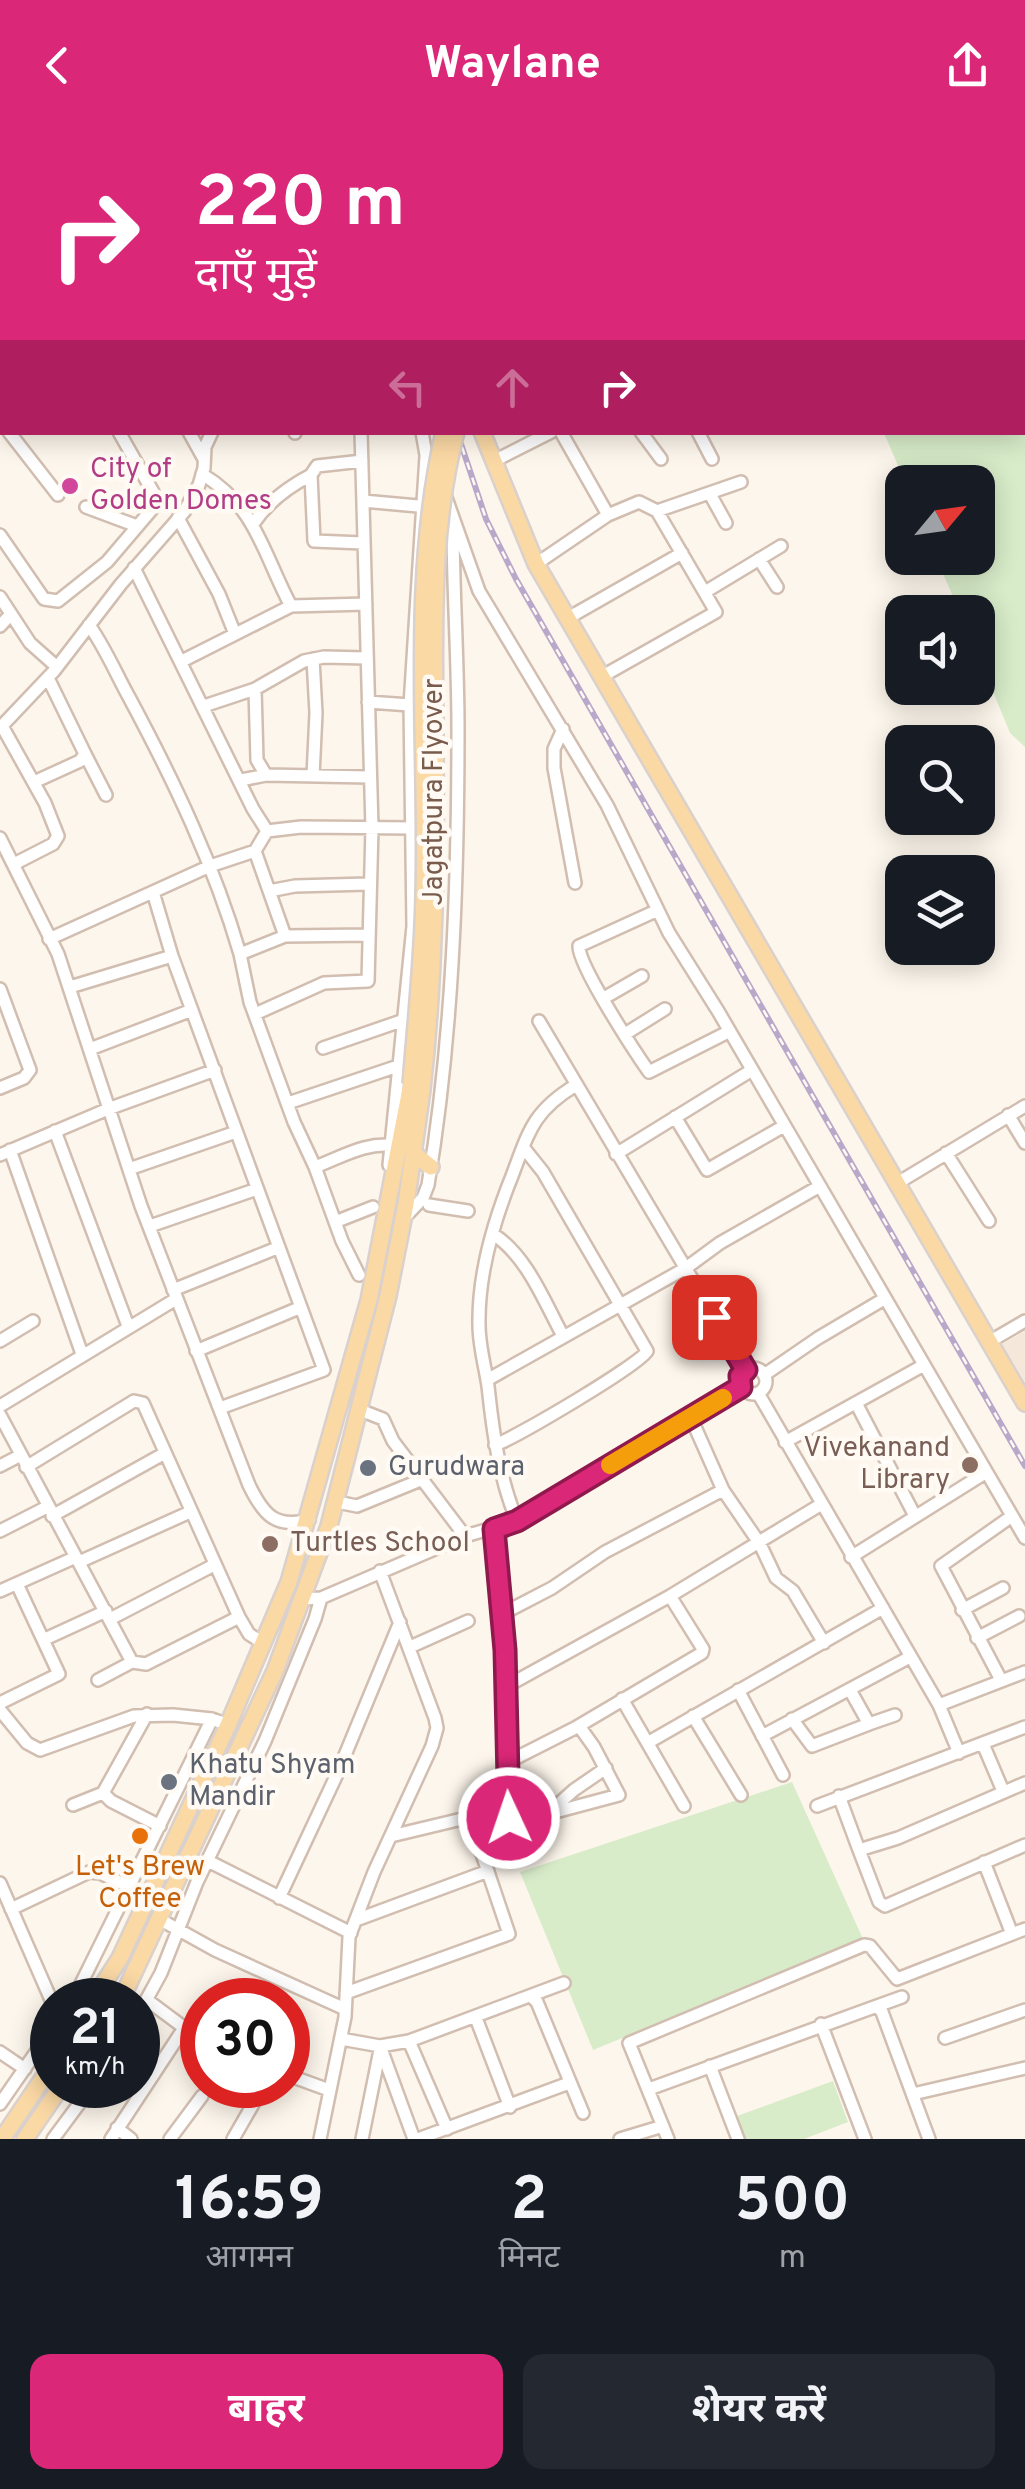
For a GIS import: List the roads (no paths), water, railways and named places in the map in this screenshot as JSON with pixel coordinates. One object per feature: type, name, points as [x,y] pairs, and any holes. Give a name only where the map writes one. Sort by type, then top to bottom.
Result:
[{"type":"main road","name":"Jagatpura Flyover","points":[[416,1087],[424,894],[422,704],[426,535],[443,435]]},
{"type":"main road","name":"Jagatpura Flyover","points":[[401,1148],[416,1087],[435,943],[434,610],[446,468],[455,435]]},
{"type":"main road","points":[[483,435],[536,564],[1025,1403]]},
{"type":"main road","points":[[401,1148],[431,1167]]},
{"type":"main road","points":[[107,1978],[120,1958],[220,1722],[263,1643],[290,1582],[369,1300],[401,1148]]},
{"type":"main road","points":[[132,1978],[274,1671],[337,1502],[403,1219],[401,1148]]},
{"type":"main road","points":[[2,2139],[30,2098]]},
{"type":"main road","points":[[25,2139],[46,2108]]},
{"type":"street","points":[[0,535],[40,594],[51,602],[58,601],[98,570],[153,508],[152,492],[121,435]]},
{"type":"street","points":[[190,435],[204,468],[233,496],[253,524],[291,606]]},
{"type":"street","points":[[14,864],[58,841],[57,830],[1,727],[53,672],[176,520],[204,468],[205,447],[211,435]]},
{"type":"street","points":[[255,1014],[324,983],[368,981],[372,828],[361,435]]},
{"type":"street","points":[[314,1167],[357,1148],[401,1148],[401,1066],[413,926],[410,704],[426,455],[423,435]]},
{"type":"street","points":[[494,461],[545,435]]},
{"type":"street","points":[[563,435],[608,516]]},
{"type":"street","points":[[700,435],[712,459]]},
{"type":"street","points":[[9,436],[58,495]]},
{"type":"street","points":[[644,437],[661,459]]},
{"type":"street","points":[[426,455],[453,513],[479,591],[607,805],[658,910],[728,1032],[1025,1538]]},
{"type":"street","points":[[253,524],[260,512],[311,475],[317,466],[362,461]]},
{"type":"street","points":[[311,475],[314,541],[363,543]]},
{"type":"street","points":[[658,510],[742,482]]},
{"type":"street","points":[[710,494],[726,523]]},
{"type":"street","points":[[362,501],[423,505],[453,513]]},
{"type":"street","points":[[536,564],[608,516],[639,502],[658,510],[716,612],[601,676]]},
{"type":"street","points":[[86,507],[137,526]]},
{"type":"street","points":[[153,508],[176,520],[219,594],[235,634]]},
{"type":"street","points":[[403,1219],[423,1198],[431,1167],[451,960],[458,724],[453,513]]},
{"type":"street","points":[[705,592],[782,546]]},
{"type":"street","points":[[568,618],[682,552]]},
{"type":"street","points":[[759,559],[777,588]]},
{"type":"street","points":[[134,568],[253,809],[268,831]]},
{"type":"street","points":[[0,597],[53,672],[85,754],[106,795]]},
{"type":"street","points":[[182,661],[291,606],[366,604]]},
{"type":"street","points":[[0,626],[10,614]]},
{"type":"street","points":[[89,625],[107,650],[210,866],[240,954],[255,1014],[335,1222],[360,1275]]},
{"type":"street","points":[[204,706],[256,689],[282,672],[312,660],[366,658]]},
{"type":"street","points":[[312,660],[316,713],[312,776]]},
{"type":"street","points":[[256,689],[257,760],[266,776]]},
{"type":"street","points":[[368,702],[410,704]]},
{"type":"street","points":[[563,730],[554,749],[554,768],[574,883]]},
{"type":"street","points":[[34,782],[80,761],[85,754]]},
{"type":"street","points":[[241,780],[266,776],[370,777]]},
{"type":"street","points":[[49,939],[210,866],[255,851],[268,831],[300,827],[413,828]]},
{"type":"street","points":[[0,838],[70,987],[129,1170],[248,1485],[261,1509],[274,1519],[292,1525],[309,1520]]},
{"type":"street","points":[[255,851],[285,936]]},
{"type":"street","points":[[269,891],[295,886],[368,884]]},
{"type":"street","points":[[153,892],[172,956],[299,1308],[324,1370],[344,1393]]},
{"type":"street","points":[[658,910],[579,946],[578,953],[652,1072],[728,1032]]},
{"type":"street","points":[[240,954],[285,936],[369,935]]},
{"type":"street","points":[[70,987],[172,956]]},
{"type":"street","points":[[604,998],[642,976]]},
{"type":"street","points":[[0,988],[6,1023],[30,1070],[24,1078],[0,1088]]},
{"type":"street","points":[[625,1034],[665,1009]]},
{"type":"street","points":[[90,1049],[192,1010]]},
{"type":"street","points":[[323,1048],[404,1020]]},
{"type":"street","points":[[539,1021],[746,1370]]},
{"type":"street","points":[[288,1103],[401,1066]]},
{"type":"street","points":[[82,1354],[5,1152],[215,1070]]},
{"type":"street","points":[[616,1154],[752,1070]]},
{"type":"street","points":[[517,1521],[505,1491],[495,1445],[479,1329],[480,1289],[492,1234],[534,1120],[551,1100],[576,1085]]},
{"type":"street","points":[[896,1184],[1025,1106]]},
{"type":"street","points":[[1008,1115],[1025,1144]]},
{"type":"street","points":[[675,1117],[707,1170],[784,1126]]},
{"type":"street","points":[[54,1131],[128,1326]]},
{"type":"street","points":[[129,1170],[236,1132]]},
{"type":"street","points":[[495,1445],[644,1358],[647,1351],[544,1172],[523,1147]]},
{"type":"street","points":[[946,1153],[989,1221]]},
{"type":"street","points":[[487,1380],[686,1268],[720,1243],[820,1186]]},
{"type":"street","points":[[150,1226],[257,1189]]},
{"type":"street","points":[[429,1206],[468,1211]]},
{"type":"street","points":[[335,1222],[373,1207]]},
{"type":"street","points":[[492,1234],[504,1241],[526,1267],[563,1336]]},
{"type":"street","points":[[0,1406],[174,1294],[277,1248]]},
{"type":"street","points":[[764,1375],[884,1299]]},
{"type":"street","points":[[196,1351],[299,1308]]},
{"type":"street","points":[[0,1341],[32,1321]]},
{"type":"street","points":[[989,1342],[1025,1321]]},
{"type":"street","points":[[785,1442],[924,1365]]},
{"type":"street","points":[[754,1368],[764,1375],[766,1384],[758,1393],[749,1394],[741,1387],[740,1376],[746,1370],[754,1368]]},
{"type":"street","points":[[220,1408],[324,1370]]},
{"type":"street","points":[[302,1600],[321,1598],[465,1536],[517,1521],[741,1387]]},
{"type":"street","points":[[758,1393],[820,1506],[939,1705],[958,1753]]},
{"type":"street","points":[[0,1466],[24,1461],[139,1400],[239,1617],[249,1634],[263,1643]]},
{"type":"street","points":[[856,1403],[914,1514]]},
{"type":"street","points":[[360,1410],[383,1419],[394,1441],[465,1536]]},
{"type":"street","points":[[0,1415],[132,1662]]},
{"type":"street","points":[[691,1418],[723,1490],[760,1544],[776,1578],[794,1591],[824,1643]]},
{"type":"street","points":[[0,1531],[50,1511],[165,1454]]},
{"type":"street","points":[[852,1557],[914,1514],[985,1473]]},
{"type":"street","points":[[337,1502],[357,1506],[423,1479]]},
{"type":"street","points":[[502,1614],[552,1588],[605,1552],[723,1490]]},
{"type":"street","points":[[506,1686],[670,1596],[820,1506]]},
{"type":"street","points":[[0,1591],[190,1512]]},
{"type":"street","points":[[1001,1680],[941,1566],[1012,1516]]},
{"type":"street","points":[[494,1529],[506,1686],[509,1818],[517,1824],[619,1795],[579,1726]]},
{"type":"street","points":[[45,1639],[108,1615],[214,1565]]},
{"type":"street","points":[[320,2139],[341,2039],[351,1934],[437,1728],[380,1571]]},
{"type":"street","points":[[17,1584],[59,1670],[57,1676],[0,1706],[27,1742],[40,1750],[147,1714],[220,1722],[160,1826],[84,1978]]},
{"type":"street","points":[[962,1610],[1004,1588]]},
{"type":"street","points":[[506,1763],[579,1726],[702,1654],[670,1596]]},
{"type":"street","points":[[157,1978],[265,1742],[321,1598]]},
{"type":"street","points":[[649,1742],[883,1608]]},
{"type":"street","points":[[978,1638],[1019,1616]]},
{"type":"street","points":[[98,1680],[132,1662],[146,1664],[239,1617]]},
{"type":"street","points":[[278,1898],[400,1622]]},
{"type":"street","points":[[410,1647],[468,1622]]},
{"type":"street","points":[[762,1736],[910,1657]]},
{"type":"street","points":[[939,1705],[1025,1672]]},
{"type":"street","points":[[738,1690],[783,1775]]},
{"type":"street","points":[[850,1690],[869,1724]]},
{"type":"street","points":[[622,1699],[684,1806]]},
{"type":"street","points":[[72,1805],[103,1793],[147,1714]]},
{"type":"street","points":[[792,1719],[812,1746],[894,1715]]},
{"type":"street","points":[[693,1716],[740,1795]]},
{"type":"street","points":[[817,1806],[1025,1726]]},
{"type":"street","points":[[983,1744],[1003,1791]]},
{"type":"street","points":[[545,1816],[606,1768]]},
{"type":"street","points":[[859,1850],[898,1838],[1025,1783]]},
{"type":"street","points":[[103,1793],[160,1826]]},
{"type":"street","points":[[839,1796],[879,1902],[885,1906],[1025,1845]]},
{"type":"street","points":[[346,1993],[509,1934],[466,1818],[391,1836]]},
{"type":"street","points":[[208,1861],[351,1934]]},
{"type":"street","points":[[620,2139],[666,2133],[630,2043],[864,1945],[870,1946],[897,1979],[1019,1931],[984,1862]]},
{"type":"street","points":[[356,1920],[488,1871]]},
{"type":"street","points":[[6,1903],[89,1872],[100,1872],[130,1887]]},
{"type":"street","points":[[0,1883],[41,1978]]},
{"type":"street","points":[[161,1920],[345,2009]]},
{"type":"street","points":[[341,2039],[380,2046],[408,2042],[564,1983]]},
{"type":"street","points":[[648,2089],[902,1996]]},
{"type":"street","points":[[532,1997],[538,2002],[583,2113]]},
{"type":"street","points":[[877,2006],[929,2139]]},
{"type":"street","points":[[945,2038],[1025,2010]]},
{"type":"street","points":[[476,2018],[510,2107]]},
{"type":"street","points":[[822,2024],[865,2139]]},
{"type":"street","points":[[131,2139],[114,2134],[180,2034]]},
{"type":"street","points":[[408,2042],[447,2130]]},
{"type":"street","points":[[380,2046],[416,2139],[570,2083]]},
{"type":"street","points":[[362,2139],[380,2046]]},
{"type":"street","points":[[0,2052],[24,2069]]},
{"type":"street","points":[[0,2104],[30,2060]]},
{"type":"street","points":[[710,2066],[738,2139]]},
{"type":"street","points":[[913,2094],[1025,2068]]},
{"type":"street","points":[[310,2083],[329,2090]]},
{"type":"street","points":[[53,2139],[76,2108]]},
{"type":"street","points":[[170,2139],[193,2108]]},
{"type":"street","points":[[233,2139],[251,2108]]},
{"type":"railway","points":[[458,435],[486,519],[516,579],[1025,1466]]},
{"type":"place","name":"City of Golden Domes","points":[[70,486]]},
{"type":"place","name":"Vivekanand Library","points":[[970,1465]]},
{"type":"place","name":"Gurudwara","points":[[368,1468]]},
{"type":"place","name":"Turtles School","points":[[270,1544]]},
{"type":"place","name":"Khatu Shyam Mandir","points":[[169,1782]]},
{"type":"place","name":"Let's Brew Coffee","points":[[140,1836]]}]
